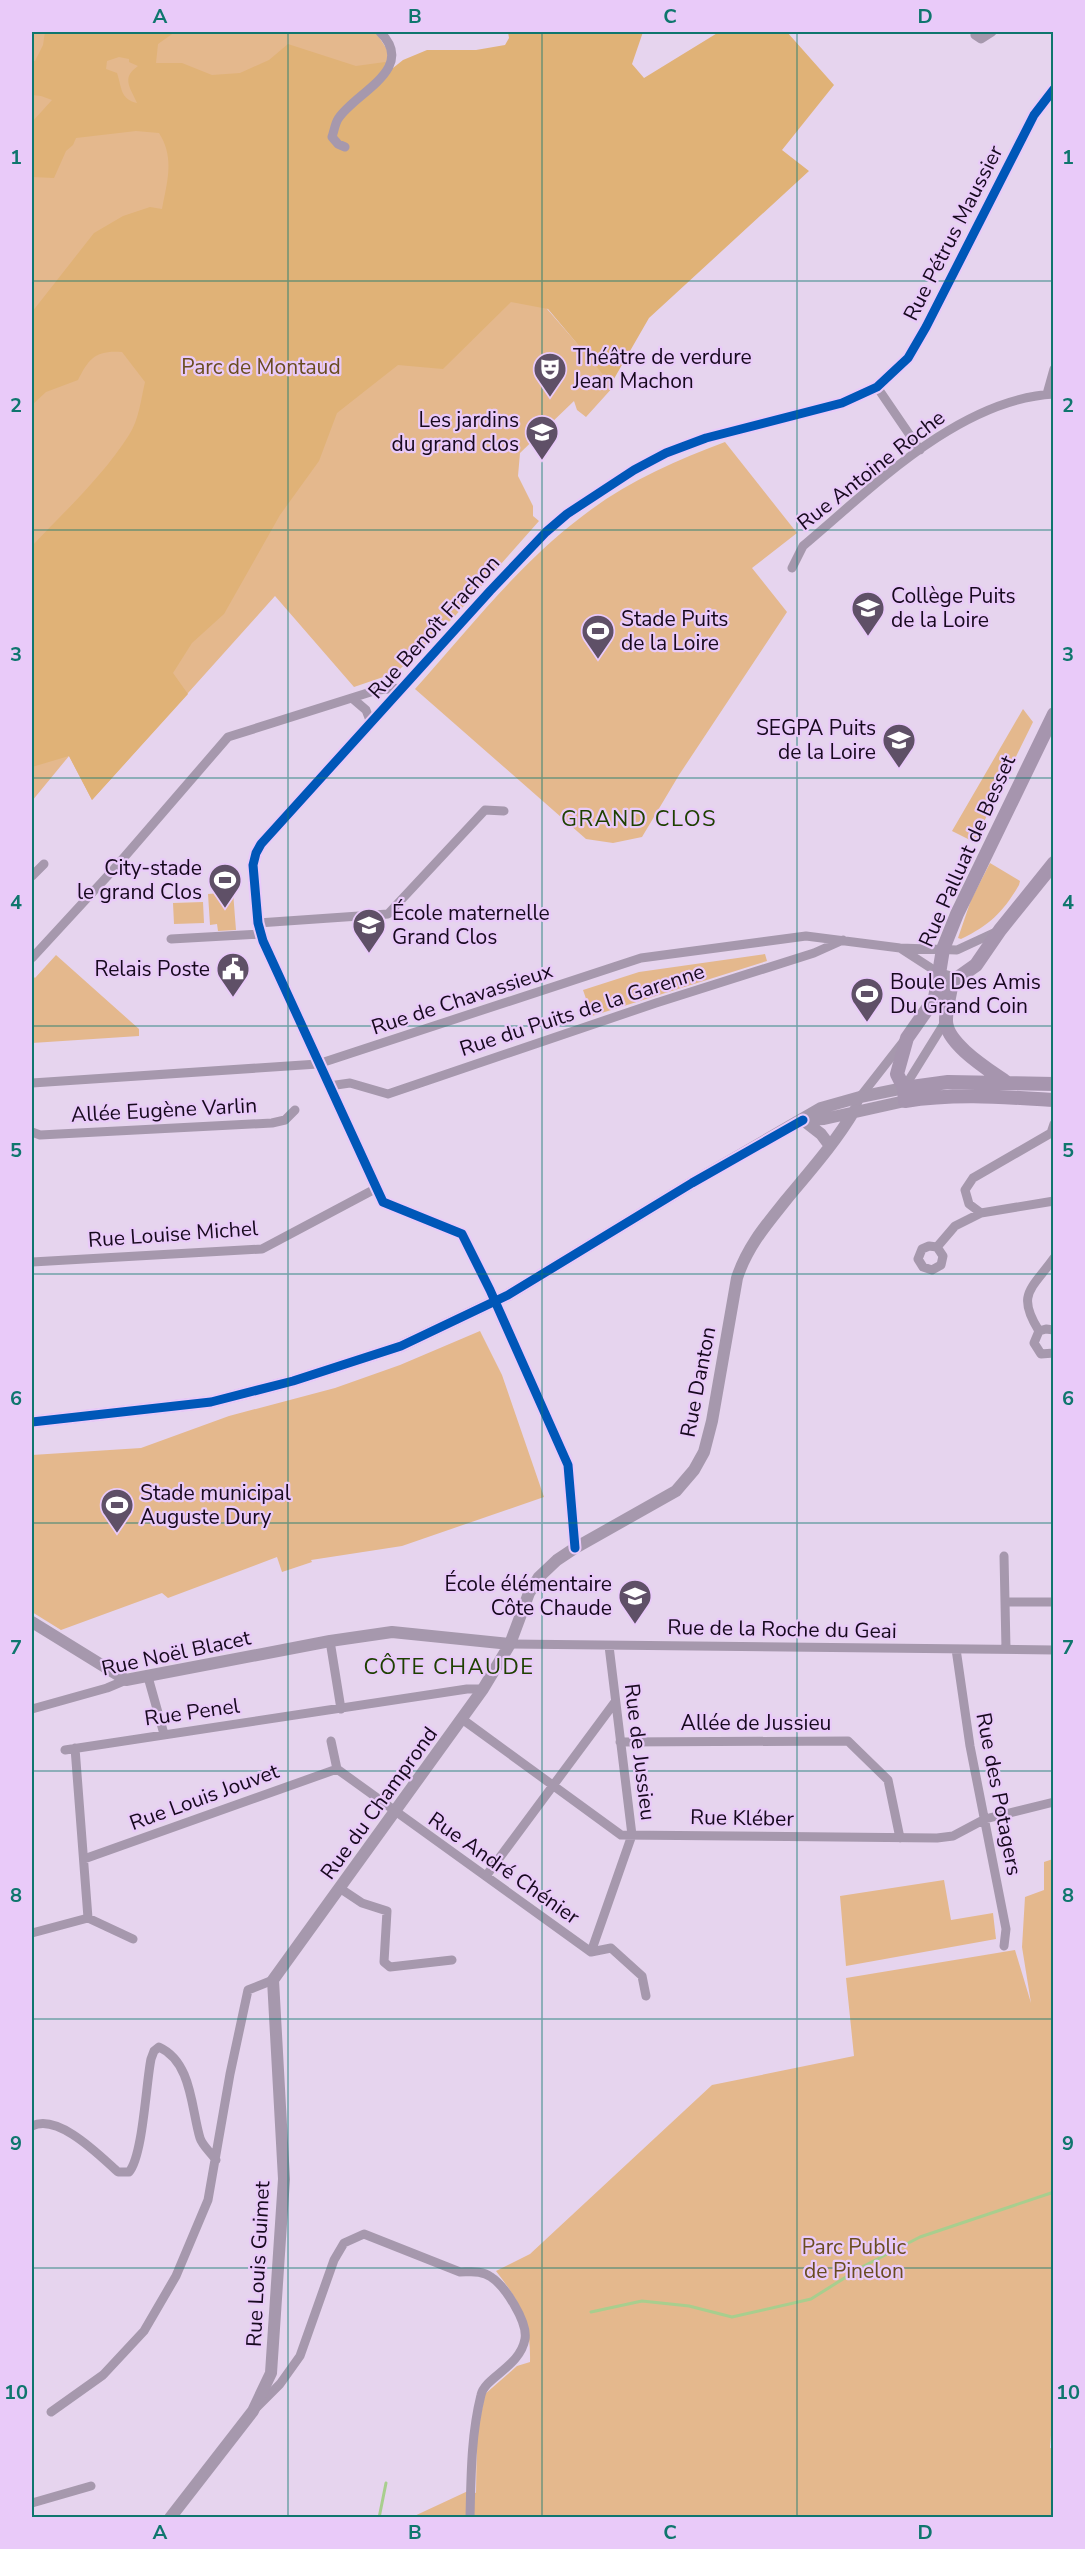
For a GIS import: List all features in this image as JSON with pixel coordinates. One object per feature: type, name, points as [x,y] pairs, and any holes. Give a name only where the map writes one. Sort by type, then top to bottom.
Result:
[{"type":"main road","name":"Rue Palluat de Besset","points":[[907,1038],[932,1006],[943,949],[980,864],[1053,714]]},
{"type":"main road","points":[[1006,1082],[972,1058],[957,1042],[945,1022],[952,982],[976,965],[1000,930],[1053,863]]},
{"type":"main road","points":[[905,1095],[897,1074],[907,1038]]},
{"type":"main road","points":[[905,1095],[948,1082],[1053,1084]]},
{"type":"main road","points":[[905,1095],[1053,1100]]},
{"type":"street","points":[[345,147],[338,144],[332,136],[339,118],[373,86],[388,69],[392,59],[391,47],[380,32]]},
{"type":"street","points":[[976,32],[975,35],[981,39],[992,32]]},
{"type":"street","name":"Rue Pétrus Maussier","points":[[877,387],[908,358],[1034,115],[1053,89]]},
{"type":"street","points":[[1050,394],[1053,369]]},
{"type":"street","points":[[877,387],[920,450]]},
{"type":"street","name":"Rue Benoît Frachon","points":[[375,1189],[261,934],[254,865],[256,853],[261,844],[546,532],[567,514],[620,479],[666,453],[706,438],[842,403],[877,387]]},
{"type":"street","name":"Rue Antoine Roche","points":[[792,568],[802,546],[920,450],[952,427],[990,408],[1050,394]]},
{"type":"street","points":[[32,958],[114,869],[228,737],[377,690],[402,688]]},
{"type":"street","points":[[352,698],[366,710],[371,723]]},
{"type":"street","points":[[258,922],[388,914],[485,810],[504,812]]},
{"type":"street","points":[[32,876],[44,864]]},
{"type":"street","name":"Rue de Chavassieux","points":[[32,1083],[318,1064],[641,958],[806,936],[845,939],[900,948],[957,950],[1000,930]]},
{"type":"street","points":[[171,939],[261,934]]},
{"type":"street","name":"Rue du Puits de la Garenne","points":[[329,1086],[350,1083],[388,1094],[656,1003],[814,953],[845,939]]},
{"type":"street","name":"Rue de Chavassieux","points":[[900,948],[938,972],[958,978]]},
{"type":"street","points":[[803,1120],[825,1119],[905,1095],[945,1022]]},
{"type":"street","points":[[854,1111],[860,1096],[907,1038]]},
{"type":"street","points":[[32,1422],[211,1402],[293,1382],[401,1346],[495,1302],[821,1108],[860,1096],[905,1095]]},
{"type":"street","name":"Allée Eugène Varlin","points":[[32,1132],[40,1135],[272,1123],[285,1120],[295,1110]]},
{"type":"street","name":"Rue Danton","points":[[510,1644],[529,1593],[539,1576],[575,1548],[676,1491],[694,1470],[708,1439],[737,1278],[743,1260],[753,1242],[830,1146],[854,1111]]},
{"type":"street","points":[[803,1120],[821,1134],[830,1146]]},
{"type":"street","points":[[981,1213],[972,1208],[966,1200],[965,1190],[969,1181],[1051,1132],[1053,1124]]},
{"type":"street","points":[[375,1189],[383,1202],[462,1234],[568,1465],[575,1548]]},
{"type":"street","name":"Rue Louise Michel","points":[[32,1262],[262,1249],[375,1189]]},
{"type":"street","points":[[937,1247],[955,1226],[981,1213],[1053,1201]]},
{"type":"street","points":[[1039,1331],[1027,1312],[1026,1301],[1029,1291],[1053,1258]]},
{"type":"street","points":[[1053,1330],[1039,1331],[1034,1340],[1036,1349],[1044,1355],[1053,1353]]},
{"type":"street","points":[[1004,1556],[1006,1649]]},
{"type":"street","points":[[1005,1602],[1053,1602]]},
{"type":"street","points":[[32,1622],[126,1680]]},
{"type":"street","name":"Rue Noël Blacet","points":[[32,1709],[107,1688],[126,1680],[330,1641],[392,1632],[510,1644]]},
{"type":"street","points":[[330,1641],[341,1709]]},
{"type":"street","name":"Rue de la Roche du Geai","points":[[510,1644],[1053,1650]]},
{"type":"street","name":"Rue du Champrond","points":[[273,1980],[462,1719],[510,1644]]},
{"type":"street","name":"Rue de Jussieu","points":[[591,1952],[632,1835],[609,1646]]},
{"type":"street","name":"Rue des Potagers","points":[[956,1649],[970,1746],[1006,1929],[1004,1946]]},
{"type":"street","points":[[148,1677],[164,1734]]},
{"type":"street","name":"Rue Penel","points":[[64,1750],[466,1689],[483,1689]]},
{"type":"street","points":[[486,1876],[615,1702]]},
{"type":"street","name":"Rue Kléber","points":[[462,1719],[621,1835],[900,1838],[953,1836],[985,1819],[1053,1802]]},
{"type":"street","points":[[332,1741],[337,1769]]},
{"type":"street","name":"Allée de Jussieu","points":[[620,1742],[848,1741],[888,1780],[900,1838]]},
{"type":"street","points":[[75,1748],[88,1918]]},
{"type":"street","name":"Rue André Chénier","points":[[337,1769],[591,1952]]},
{"type":"street","name":"Rue Louis Jouvet","points":[[84,1859],[337,1769]]},
{"type":"street","points":[[341,1889],[362,1903],[387,1911],[384,1962],[390,1967],[452,1960]]},
{"type":"street","points":[[32,1933],[88,1918],[133,1939]]},
{"type":"street","points":[[591,1952],[610,1947],[642,1976],[646,1996]]},
{"type":"street","points":[[51,2412],[104,2374],[144,2331],[176,2276],[203,2211],[216,2160],[230,2074],[248,1990],[273,1980]]},
{"type":"street","name":"Rue Louis Guimet","points":[[170,2517],[253,2411],[271,2373],[284,2180],[273,1980]]},
{"type":"street","points":[[32,2126],[38,2123],[53,2124],[89,2146],[118,2172],[129,2172],[133,2168],[151,2059],[154,2051],[159,2047],[172,2054],[179,2066],[191,2097],[200,2140],[216,2160]]},
{"type":"street","points":[[253,2411],[280,2385],[300,2356],[334,2260],[344,2243],[364,2234],[460,2272],[477,2271],[490,2276],[509,2298],[518,2313],[526,2337],[519,2356],[481,2391],[473,2434],[470,2517]]},
{"type":"street","points":[[32,2503],[91,2486]]},
{"type":"green space","name":"Parc de Montaud","points":[[32,32],[372,32],[377,34],[388,51],[396,135],[614,386],[586,417],[577,410],[574,401],[520,453],[518,476],[533,506],[533,516],[539,521],[455,616],[400,669],[354,687],[275,596],[92,800],[69,756],[32,801]]},
{"type":"green space","name":"Parc de Montaud","points":[[45,32],[175,32],[158,44],[156,63],[182,63],[212,75],[240,73],[269,60],[288,44],[356,66],[385,62],[393,68],[403,60],[427,50],[476,50],[505,45],[509,38],[508,32],[643,32],[632,64],[644,78],[719,32],[787,32],[834,85],[782,150],[809,171],[649,318],[611,384],[548,309],[511,302],[443,369],[398,365],[337,413],[319,461],[280,515],[224,614],[192,643],[173,673],[188,694],[92,800],[69,756],[32,767],[32,546],[83,493],[119,450],[135,423],[145,382],[122,352],[106,352],[90,361],[78,380],[46,392],[32,405],[32,312],[94,233],[123,216],[150,207],[162,209],[168,161],[164,142],[159,133],[136,131],[76,138],[73,145],[66,151],[54,178],[32,177],[32,122],[52,100],[32,95],[32,61],[35,61],[43,45]],"holes":[[[119,57],[129,59],[129,62],[138,66],[128,79],[137,103],[127,99],[117,73],[106,69],[107,61]]]},
{"type":"green space","name":"Stade Puits de la Loire","points":[[725,442],[797,533],[752,568],[787,612],[679,775],[642,837],[613,843],[586,839],[415,689],[514,578],[580,518],[614,494],[650,474]]},
{"type":"green space","points":[[1023,709],[1033,722],[974,842],[952,831]]},
{"type":"green space","points":[[990,863],[1020,881],[1019,885],[995,917],[971,934],[961,939],[958,938],[971,900]]},
{"type":"green space","name":"City-stade le grand Clos","points":[[233,892],[236,930],[218,931],[217,924],[210,925],[208,894]]},
{"type":"green space","points":[[203,902],[204,923],[174,924],[173,903]]},
{"type":"green space","points":[[765,954],[767,961],[592,1016],[583,990],[639,972]]},
{"type":"green space","points":[[56,955],[139,1029],[139,1036],[32,1043],[32,975],[35,978]]},
{"type":"green space","points":[[480,1331],[502,1375],[544,1497],[402,1546],[311,1560],[312,1562],[282,1572],[277,1557],[168,1598],[162,1593],[61,1630],[32,1612],[32,1455],[141,1448],[229,1416],[335,1388],[400,1365]]},
{"type":"green space","name":"Parc Public de Pinelon","points":[[1053,1859],[1054,2397],[1050,2448],[1053,2448],[1053,2517],[410,2518],[468,2491],[476,2493],[477,2434],[485,2394],[517,2366],[530,2362],[526,2323],[518,2303],[496,2271],[530,2254],[712,2085],[854,2056],[846,1978],[1015,1950],[1031,2003],[1022,1947],[1025,1897],[1044,1890],[1044,1862]]},
{"type":"green space","points":[[944,1880],[951,1920],[993,1913],[996,1939],[846,1966],[840,1896]]},
{"type":"waterway","points":[[591,2312],[642,2301],[689,2306],[732,2317],[811,2299],[862,2267],[920,2237],[1054,2192]]},
{"type":"waterway","points":[[379,2518],[386,2483]]},
{"type":"cycle path","points":[[575,1548],[568,1465],[490,1290],[462,1234],[383,1202],[263,941],[258,923],[253,865],[256,853],[261,844],[490,591],[546,532],[567,514],[634,470],[666,453],[706,438],[842,403],[877,387],[908,358],[1034,115],[1054,89]]},
{"type":"cycle path","points":[[32,1422],[211,1402],[293,1381],[401,1346],[508,1295],[692,1183],[803,1120]]},
{"type":"place","name":"Théâtre de verdure Jean Machon","points":[[550,398]]},
{"type":"place","name":"Les jardins du grand clos","points":[[542,461]]},
{"type":"place","name":"Collège Puits de la Loire","points":[[868,637]]},
{"type":"place","name":"Stade Puits de la Loire","points":[[598,660]]},
{"type":"place","name":"SEGPA Puits de la Loire","points":[[899,769]]},
{"type":"place","name":"City-stade le grand Clos","points":[[225,909]]},
{"type":"place","name":"École maternelle Grand Clos","points":[[369,954]]},
{"type":"place","name":"Relais Poste","points":[[233,998]]},
{"type":"place","name":"Boule Des Amis Du Grand Coin","points":[[867,1023]]},
{"type":"place","name":"Stade municipal Auguste Dury","points":[[117,1534]]},
{"type":"place","name":"École élémentaire Côte Chaude","points":[[635,1625]]},
{"type":"district","name":"GRAND CLOS","points":[[639,819]]},
{"type":"district","name":"CÔTE CHAUDE","points":[[449,1667]]}]
